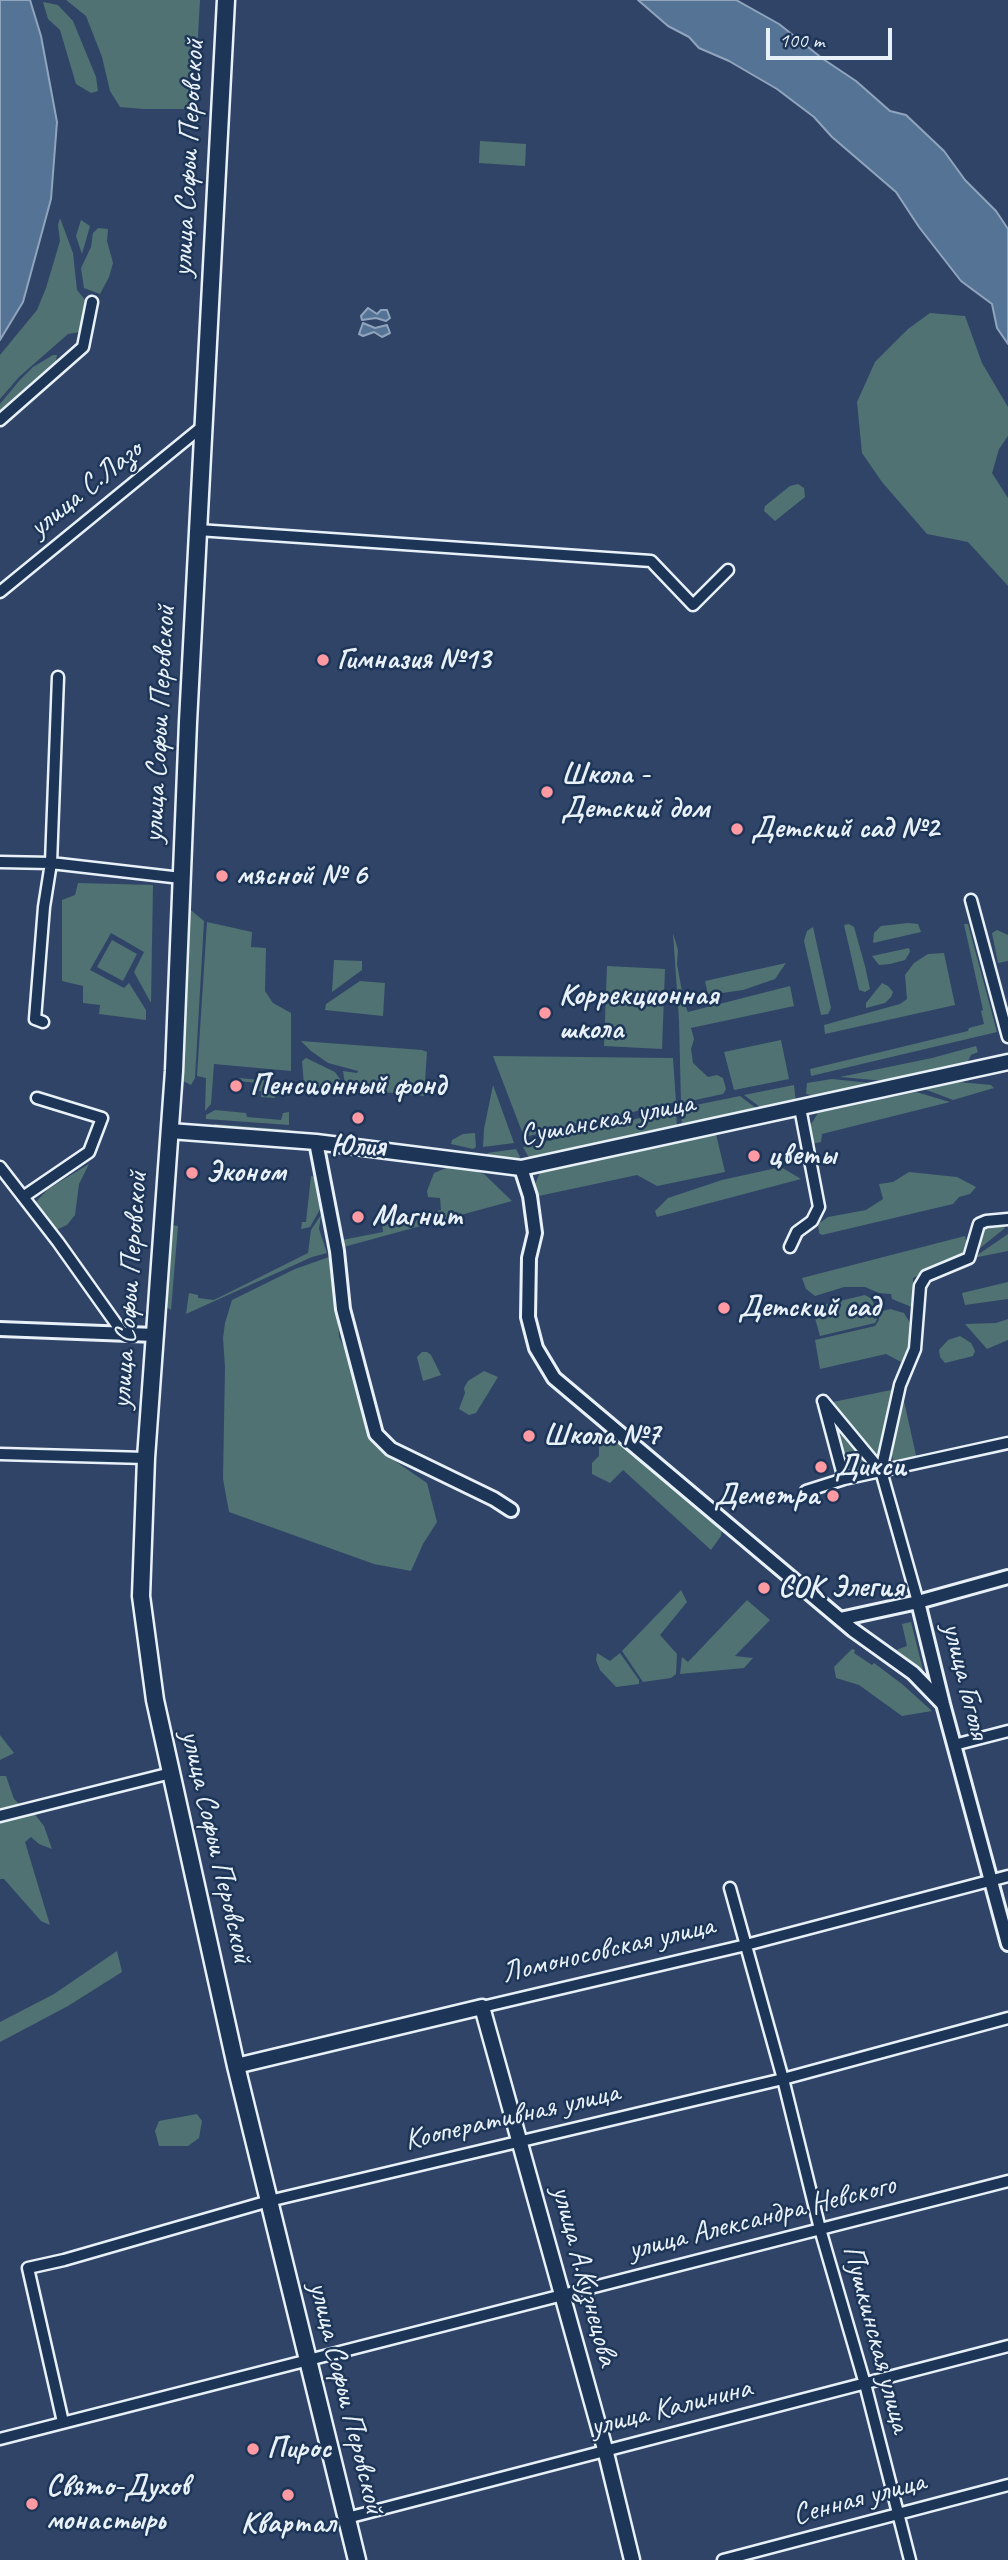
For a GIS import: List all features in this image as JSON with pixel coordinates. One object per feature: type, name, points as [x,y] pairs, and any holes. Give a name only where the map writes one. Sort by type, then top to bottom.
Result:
[{"type":"main road","name":"улица Софьи Перовской","points":[[226,0],[181,878],[174,1071],[146,1458],[141,1596],[153,1691],[236,2066],[357,2560]]},
{"type":"main road","name":"Сушанская улица","points":[[170,1131],[316,1142],[521,1168],[1007,1060]]},
{"type":"main road","name":"Ломоносовская улица","points":[[236,2066],[482,2007]]},
{"type":"main road","name":"улица А.Кузнецова","points":[[482,2007],[605,2449],[632,2560]]},
{"type":"street","points":[[0,420],[83,347],[92,302]]},
{"type":"street","name":"улица С.Лазо","points":[[0,592],[203,426]]},
{"type":"street","points":[[198,530],[651,561],[693,605],[728,570]]},
{"type":"street","points":[[43,1022],[35,1019],[44,907],[51,863],[58,677]]},
{"type":"street","points":[[0,862],[51,863],[181,878]]},
{"type":"street","points":[[971,900],[1008,1037]]},
{"type":"street","points":[[23,1197],[89,1152],[102,1118],[37,1098]]},
{"type":"street","points":[[790,1247],[796,1234],[812,1221],[819,1207],[800,1108]]},
{"type":"street","points":[[316,1142],[337,1251],[343,1309],[376,1434],[391,1449],[494,1499],[511,1510]]},
{"type":"street","points":[[0,1167],[122,1332]]},
{"type":"street","points":[[521,1168],[530,1196],[535,1233],[529,1258],[528,1317],[536,1348],[554,1378],[840,1619],[913,1673],[943,1704]]},
{"type":"street","points":[[881,1471],[900,1385],[915,1349],[920,1286],[926,1276],[969,1258],[977,1226],[982,1222],[1008,1219]]},
{"type":"street","points":[[0,1329],[155,1335]]},
{"type":"street","points":[[844,1479],[823,1401],[881,1471]]},
{"type":"street","points":[[806,1491],[844,1479],[1008,1443]]},
{"type":"street","points":[[0,1454],[146,1458]]},
{"type":"street","name":"улица Гоголя","points":[[881,1471],[1008,1944]]},
{"type":"street","points":[[840,1619],[918,1602],[1008,1577]]},
{"type":"street","points":[[954,1745],[1008,1731]]},
{"type":"street","points":[[0,1816],[171,1773]]},
{"type":"street","name":"Ломоносовская улица","points":[[482,2007],[746,1945],[1008,1876]]},
{"type":"street","name":"Пушкинская улица","points":[[730,1888],[783,2079],[820,2229],[865,2384],[909,2560]]},
{"type":"street","name":"Кооперативная улица","points":[[63,2422],[28,2268],[269,2200],[783,2079],[1008,2018]]},
{"type":"street","name":"улица Александра Невского","points":[[0,2439],[1008,2181]]},
{"type":"street","name":"улица Калинина","points":[[347,2518],[1008,2346]]},
{"type":"street","name":"Сенная улица","points":[[723,2560],[1008,2485]]},
{"type":"green space","points":[[66,0],[200,0],[194,105],[185,109],[120,107],[110,91],[102,57],[86,16]]},
{"type":"green space","points":[[43,2],[58,5],[73,21],[96,77],[98,91],[91,93],[76,84],[60,30],[48,19]]},
{"type":"green space","points":[[480,141],[526,144],[525,166],[479,163]]},
{"type":"green space","points":[[60,218],[73,253],[77,290],[86,301],[80,332],[68,334],[19,377],[0,399],[0,355],[37,310],[60,241]]},
{"type":"green space","points":[[81,220],[90,226],[82,254],[76,236]]},
{"type":"green space","points":[[98,228],[108,229],[107,241],[113,263],[100,294],[84,288],[81,268],[91,247],[93,233]]},
{"type":"green space","points":[[930,313],[965,316],[982,363],[1008,407],[1008,436],[999,449],[992,473],[1008,498],[1008,586],[968,542],[927,534],[882,482],[862,453],[857,402],[875,362],[908,329]]},
{"type":"green space","points":[[57,355],[55,366],[0,415],[0,404],[19,381],[33,367]]},
{"type":"green space","points":[[798,484],[804,488],[805,497],[775,521],[764,511],[765,506],[790,486]]},
{"type":"green space","points":[[78,883],[153,885],[151,1003],[134,972],[144,952],[111,933],[90,970],[124,988],[129,983],[146,1010],[146,1020],[99,1014],[100,1005],[83,1003],[83,986],[62,981],[62,900],[75,895]]},
{"type":"green space","points":[[187,907],[204,921],[195,1078],[191,1085],[181,1080]]},
{"type":"green space","points":[[207,922],[252,932],[251,947],[266,948],[265,991],[273,1003],[291,1013],[291,1071],[214,1064],[211,1104],[205,1111],[206,1078],[197,1076]]},
{"type":"green space","points":[[918,924],[921,932],[873,943],[874,933],[881,926]]},
{"type":"green space","points":[[964,924],[968,924],[997,1032],[811,1076],[810,1069],[968,1031],[969,1028],[984,1024]]},
{"type":"green space","points":[[844,925],[854,927],[865,966],[870,989],[865,992],[859,990]]},
{"type":"green space","points":[[813,927],[831,1008],[828,1014],[821,1015],[804,941],[807,931]]},
{"type":"green space","points":[[997,930],[1008,935],[1008,961],[998,963],[992,933]]},
{"type":"green space","points":[[673,933],[678,950],[677,964],[684,1003],[688,1012],[790,986],[794,1006],[691,1028],[694,1039],[691,1049],[693,1063],[708,1077],[717,1075],[723,1078],[726,1089],[723,1094],[681,1103],[679,1020]]},
{"type":"green space","points":[[112,940],[137,954],[123,981],[97,967]]},
{"type":"green space","points":[[909,948],[910,952],[905,960],[890,964],[879,965],[872,956]]},
{"type":"green space","points":[[944,953],[955,1005],[825,1034],[824,1025],[900,1004],[907,999],[905,975],[914,963],[928,954]]},
{"type":"green space","points":[[334,960],[362,961],[362,970],[332,992]]},
{"type":"green space","points":[[786,963],[775,979],[743,990],[708,995],[705,981]]},
{"type":"green space","points":[[607,966],[665,969],[662,1049],[604,1046]]},
{"type":"green space","points":[[360,981],[385,983],[383,1016],[325,1010],[326,1004]]},
{"type":"green space","points":[[882,983],[893,992],[891,997],[885,1003],[866,1008],[866,1003]]},
{"type":"green space","points":[[781,1040],[789,1079],[734,1090],[724,1052]]},
{"type":"green space","points":[[301,1041],[427,1052],[424,1096],[350,1089],[345,1084],[343,1071],[358,1071],[328,1063]]},
{"type":"green space","points":[[976,1046],[978,1052],[971,1055],[967,1063],[885,1081],[840,1077],[932,1058]]},
{"type":"green space","points":[[493,1056],[673,1058],[676,1102],[524,1137]]},
{"type":"green space","points":[[306,1058],[335,1072],[340,1079],[339,1087],[308,1088],[304,1085],[302,1061]]},
{"type":"green space","points":[[238,1078],[273,1081],[275,1098],[261,1097],[261,1091],[257,1091],[258,1083],[238,1081]]},
{"type":"green space","points":[[832,1079],[880,1084],[819,1097],[806,1094],[807,1083]]},
{"type":"green space","points":[[959,1082],[991,1085],[994,1088],[953,1100],[924,1089]]},
{"type":"green space","points":[[493,1085],[514,1143],[483,1147],[484,1129]]},
{"type":"green space","points":[[794,1085],[796,1104],[764,1110],[744,1095]]},
{"type":"green space","points":[[916,1092],[950,1102],[822,1134],[821,1142],[810,1144],[807,1134],[818,1113]]},
{"type":"green space","points":[[740,1096],[761,1112],[682,1127],[681,1108]]},
{"type":"green space","points":[[676,1109],[677,1129],[537,1161],[528,1156],[523,1147]]},
{"type":"green space","points":[[215,1110],[246,1113],[247,1117],[281,1120],[283,1113],[289,1112],[289,1125],[206,1119],[206,1115]]},
{"type":"green space","points":[[214,1124],[291,1130],[288,1135],[216,1129]]},
{"type":"green space","points":[[475,1133],[476,1147],[473,1149],[451,1144],[452,1140],[463,1134]]},
{"type":"green space","points":[[716,1134],[725,1172],[657,1186],[637,1175],[534,1197],[534,1187],[540,1172]]},
{"type":"green space","points":[[516,1149],[519,1160],[491,1158],[487,1153]]},
{"type":"green space","points":[[89,1164],[79,1184],[75,1215],[67,1225],[56,1230],[40,1213],[35,1203],[48,1189]]},
{"type":"green space","points":[[781,1167],[801,1179],[657,1217],[655,1211],[668,1198],[722,1180]]},
{"type":"green space","points":[[446,1168],[469,1169],[484,1174],[512,1201],[340,1248],[342,1240],[383,1232],[381,1214],[385,1213],[388,1224],[392,1226],[423,1219],[425,1214],[441,1210],[440,1198],[428,1197],[427,1191],[434,1173]]},
{"type":"green space","points":[[909,1172],[957,1177],[976,1187],[953,1204],[822,1235],[819,1233],[818,1224],[828,1217],[866,1210],[883,1199],[879,1184],[893,1182]]},
{"type":"green space","points":[[311,1176],[316,1177],[323,1204],[310,1227],[301,1229],[302,1222],[306,1222]]},
{"type":"green space","points":[[321,1215],[319,1229],[327,1253],[312,1257],[186,1314],[189,1293],[198,1295],[198,1298],[214,1300],[308,1253],[311,1230]]},
{"type":"green space","points":[[987,1223],[1000,1223],[1005,1228],[974,1253],[979,1228]]},
{"type":"green space","points":[[169,1225],[178,1226],[171,1310],[165,1306]]},
{"type":"green space","points":[[1008,1234],[1008,1251],[973,1258]]},
{"type":"green space","points":[[965,1236],[967,1244],[964,1252],[913,1278],[914,1308],[892,1299],[891,1294],[879,1293],[865,1287],[844,1287],[815,1296],[806,1289],[802,1278]]},
{"type":"green space","points":[[329,1257],[338,1312],[339,1337],[353,1365],[371,1437],[382,1452],[427,1483],[437,1522],[411,1571],[374,1564],[229,1512],[223,1479],[223,1338],[232,1300],[295,1269]]},
{"type":"green space","points":[[1008,1282],[1008,1299],[965,1305],[962,1293]]},
{"type":"green space","points":[[865,1295],[872,1299],[878,1317],[875,1323],[820,1336],[814,1307]]},
{"type":"green space","points":[[890,1309],[904,1313],[913,1328],[907,1353],[901,1362],[886,1354],[820,1369],[815,1340],[875,1326],[879,1320],[879,1312]]},
{"type":"green space","points":[[1008,1319],[1008,1340],[987,1349],[965,1324],[996,1323]]},
{"type":"green space","points":[[960,1336],[971,1343],[975,1351],[973,1356],[945,1363],[939,1350],[948,1340]]},
{"type":"green space","points":[[422,1352],[431,1355],[441,1375],[423,1381],[417,1357]]},
{"type":"green space","points":[[484,1371],[498,1377],[476,1413],[469,1415],[459,1409],[465,1393],[464,1388],[468,1381]]},
{"type":"green space","points":[[896,1389],[883,1458],[873,1460],[828,1403]]},
{"type":"green space","points":[[902,1392],[917,1460],[894,1464],[891,1451]]},
{"type":"green space","points":[[829,1413],[872,1468],[846,1473]]},
{"type":"green space","points":[[604,1427],[722,1528],[721,1536],[711,1550],[623,1470],[610,1483],[592,1474],[592,1463],[599,1456]]},
{"type":"green space","points":[[681,1590],[687,1602],[660,1635],[677,1654],[676,1674],[671,1678],[643,1682],[622,1651]]},
{"type":"green space","points":[[747,1600],[770,1620],[735,1656],[753,1658],[744,1668],[680,1674],[682,1657],[688,1662]]},
{"type":"green space","points":[[911,1622],[924,1674],[896,1650],[907,1646],[902,1624]]},
{"type":"green space","points":[[852,1649],[855,1650],[854,1653],[872,1665],[874,1663],[902,1684],[932,1711],[902,1716],[859,1685],[836,1678],[834,1667]]},
{"type":"green space","points":[[597,1653],[610,1661],[620,1653],[639,1684],[616,1687],[600,1670],[596,1660]]},
{"type":"green space","points":[[0,1735],[14,1753],[0,1760]]},
{"type":"green space","points":[[0,1776],[6,1776],[14,1799],[33,1812],[44,1826],[52,1849],[39,1844],[31,1837],[25,1842],[50,1925],[41,1921],[4,1879],[0,1879]]},
{"type":"green space","points":[[117,1951],[122,1972],[68,2006],[0,2042],[0,2022],[54,1994]]},
{"type":"green space","points":[[197,2114],[202,2121],[199,2138],[188,2146],[159,2146],[155,2131],[159,2121]]},
{"type":"water","points":[[0,0],[30,0],[41,36],[57,122],[51,199],[23,302],[0,340]]},
{"type":"water","points":[[638,0],[736,0],[779,24],[856,81],[890,111],[906,115],[944,151],[965,180],[996,211],[1008,229],[1008,344],[997,328],[992,304],[961,281],[896,192],[832,137],[814,117],[777,89],[729,61],[699,48],[689,37],[668,26]]},
{"type":"water","points":[[368,308],[377,314],[381,310],[387,310],[390,318],[386,321],[376,318],[362,320],[361,316]]},
{"type":"water","points":[[363,323],[375,328],[387,325],[390,333],[382,337],[374,332],[363,336],[359,334]]},
{"type":"place","name":"Гимназия №13","points":[[323,660]]},
{"type":"place","name":"Школа - Детский дом","points":[[547,792]]},
{"type":"place","name":"Детский сад №2","points":[[737,829]]},
{"type":"place","name":"мясной № 6","points":[[222,876]]},
{"type":"place","name":"Коррекционная школа","points":[[545,1013]]},
{"type":"place","name":"Пенсионный фонд","points":[[236,1086]]},
{"type":"place","name":"Юлия","points":[[358,1118]]},
{"type":"place","name":"цветы","points":[[754,1156]]},
{"type":"place","name":"Эконом","points":[[192,1173]]},
{"type":"place","name":"Магнит","points":[[358,1217]]},
{"type":"place","name":"Детский сад","points":[[724,1308]]},
{"type":"place","name":"Школа №7","points":[[529,1436]]},
{"type":"place","name":"Дикси","points":[[821,1467]]},
{"type":"place","name":"Деметра","points":[[833,1496]]},
{"type":"place","name":"СОК Элегия","points":[[764,1588]]},
{"type":"place","name":"Пирос","points":[[253,2449]]},
{"type":"place","name":"Квартал","points":[[288,2495]]},
{"type":"place","name":"Свято-Духов монастырь","points":[[32,2504]]}]
